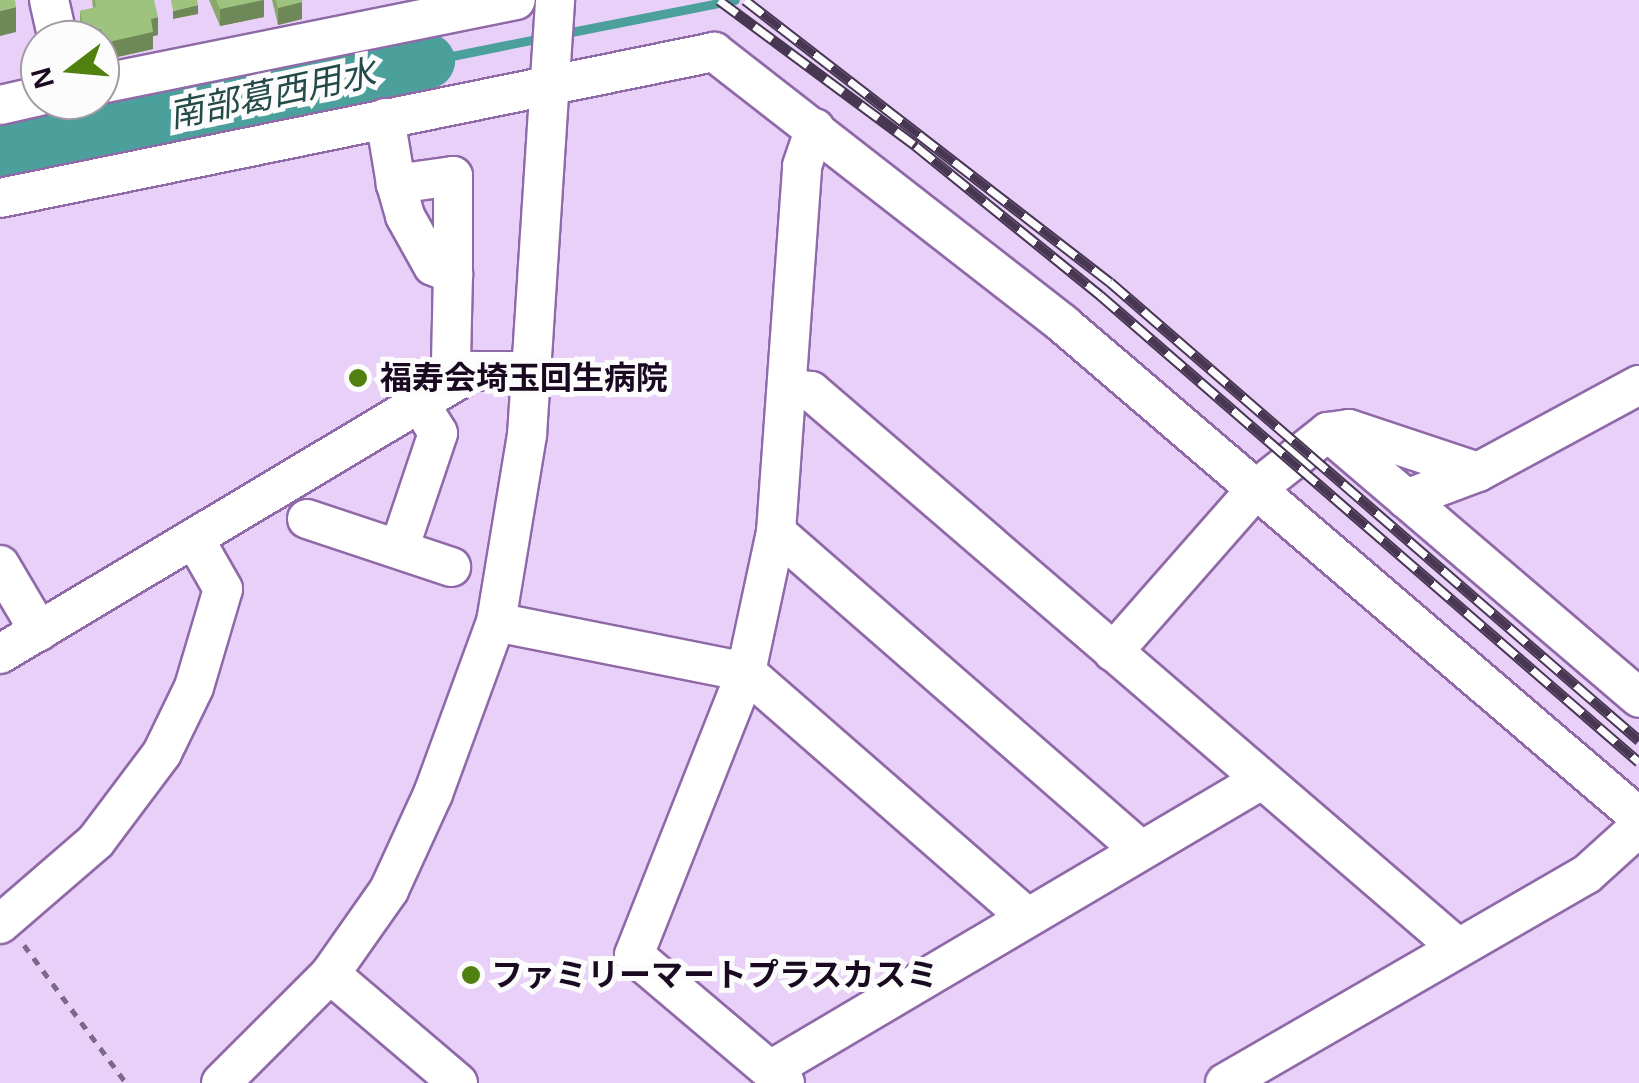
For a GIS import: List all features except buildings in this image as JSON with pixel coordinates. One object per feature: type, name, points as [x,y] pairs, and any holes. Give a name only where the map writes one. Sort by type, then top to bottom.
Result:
[{"type":"street","points":[[120,80],[516,0]]},
{"type":"street","points":[[221,1083],[330,974],[389,890],[433,794],[496,622],[515,527],[532,371],[555,1]]},
{"type":"street","points":[[0,198],[385,118],[551,77],[714,52],[1063,324],[1639,817]]},
{"type":"street","points":[[385,118],[404,216],[433,266],[452,274]]},
{"type":"street","points":[[815,128],[802,166],[790,389],[776,532],[746,672],[634,955],[778,1076],[1027,917],[1260,780]]},
{"type":"street","points":[[396,184],[454,176],[451,364],[460,379]]},
{"type":"street","points":[[0,654],[473,371],[532,371]]},
{"type":"street","points":[[1406,499],[1478,472],[1639,385]]},
{"type":"street","points":[[790,389],[811,391],[1456,946]]},
{"type":"street","points":[[399,549],[438,433],[420,403]]},
{"type":"street","points":[[1113,652],[1256,489],[1328,432],[1350,429],[1478,472]]},
{"type":"street","points":[[1328,432],[1639,698]]},
{"type":"street","points":[[307,518],[451,567]]},
{"type":"street","points":[[776,532],[1141,850]]},
{"type":"street","points":[[3,922],[96,841],[130,801],[194,687],[223,590],[194,540]]},
{"type":"street","points":[[0,566],[38,631]]},
{"type":"street","points":[[496,622],[746,672],[1027,917]]},
{"type":"street","points":[[1225,1083],[1456,946],[1587,874],[1639,827]]},
{"type":"street","points":[[330,974],[458,1083]]},
{"type":"path","points":[[3,922],[126,1083]]},
{"type":"waterway","points":[[561,34],[735,0]]},
{"type":"waterway","points":[[427,61],[546,37]]},
{"type":"waterway","name":"南部葛西用水","points":[[0,153],[427,61]]},
{"type":"railway","points":[[719,0],[916,146],[1100,295],[1639,762]]},
{"type":"railway","points":[[745,0],[1110,282],[1639,740]]},
{"type":"place","name":"福寿会埼玉回生病院","points":[[358,378]]},
{"type":"place","name":"ファミリーマートプラスカスミ","points":[[471,975]]}]
